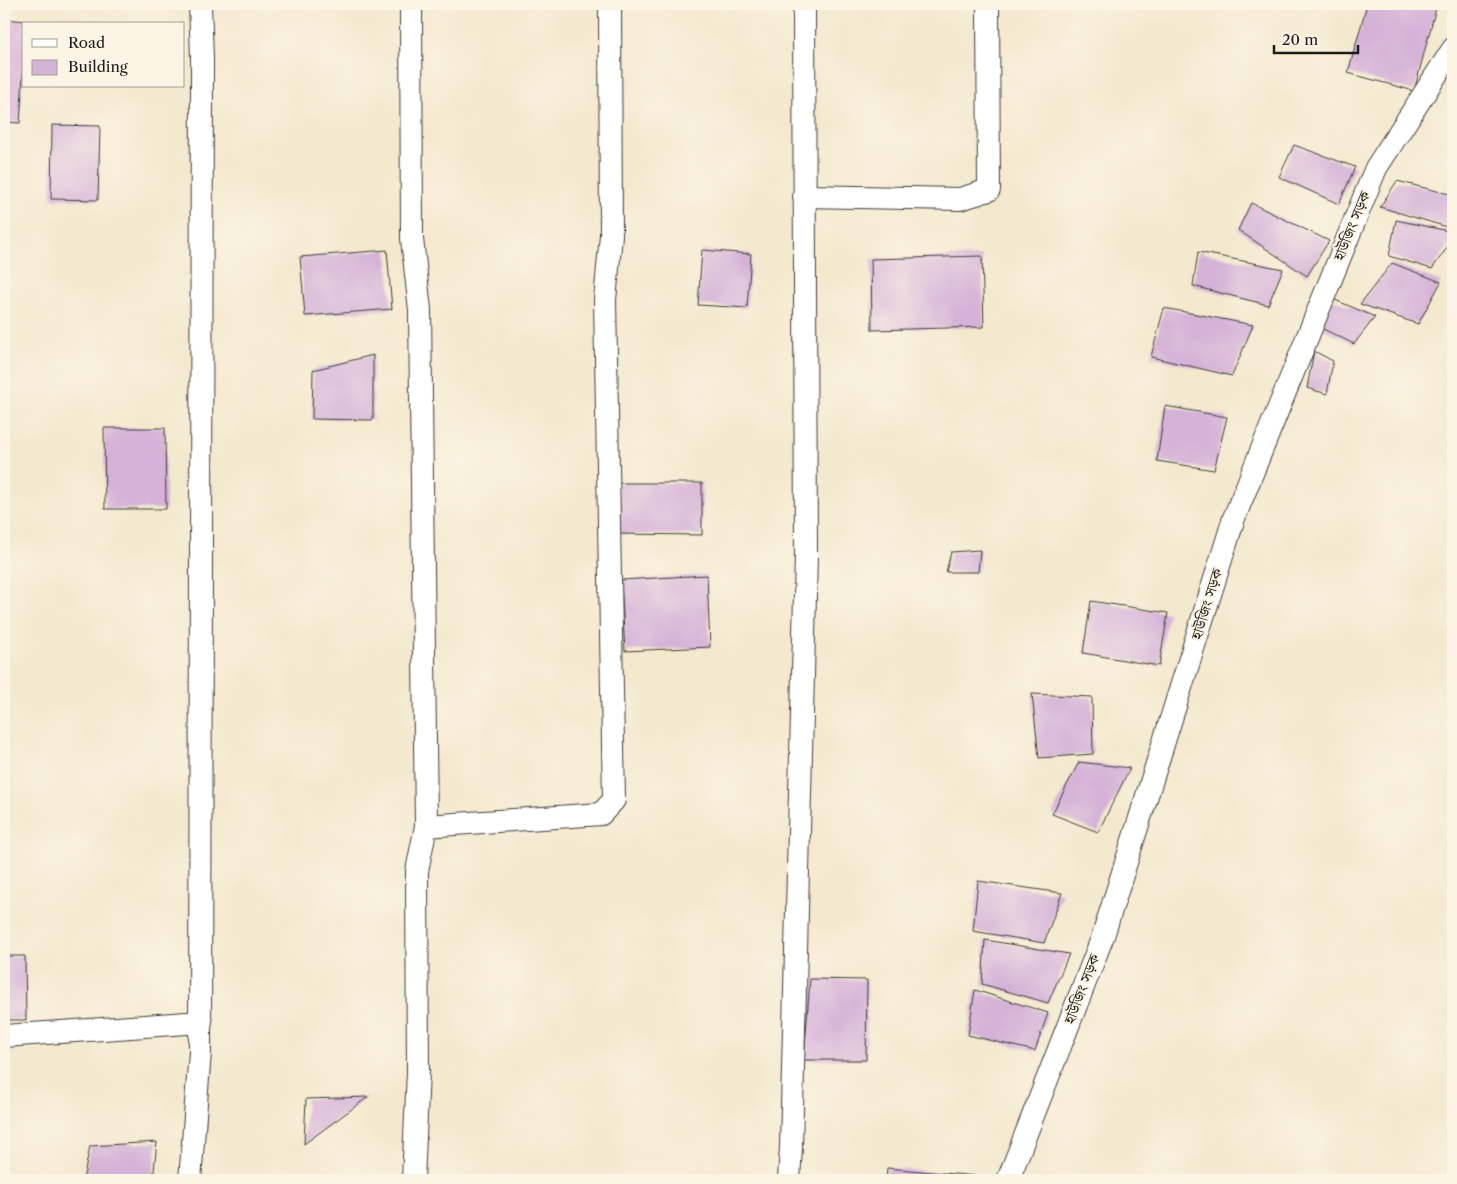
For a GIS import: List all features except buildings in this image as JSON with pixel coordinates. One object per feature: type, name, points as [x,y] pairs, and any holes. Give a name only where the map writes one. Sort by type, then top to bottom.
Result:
[{"type":"street","points":[[190,1180],[200,1052],[202,58],[200,4]]},
{"type":"street","points":[[411,4],[412,239],[420,310],[426,826],[417,871],[418,1072],[413,1180]]},
{"type":"street","points":[[426,826],[601,814],[614,800],[605,300],[611,235],[610,4]]},
{"type":"street","points":[[789,1180],[806,556],[804,4]]},
{"type":"street","points":[[804,196],[960,199],[989,190],[988,4]]},
{"type":"street","name":"হাউজিং সড়ক","points":[[1008,1180],[1103,936],[1234,518],[1376,168],[1453,49]]},
{"type":"street","points":[[4,1036],[200,1022]]}]
